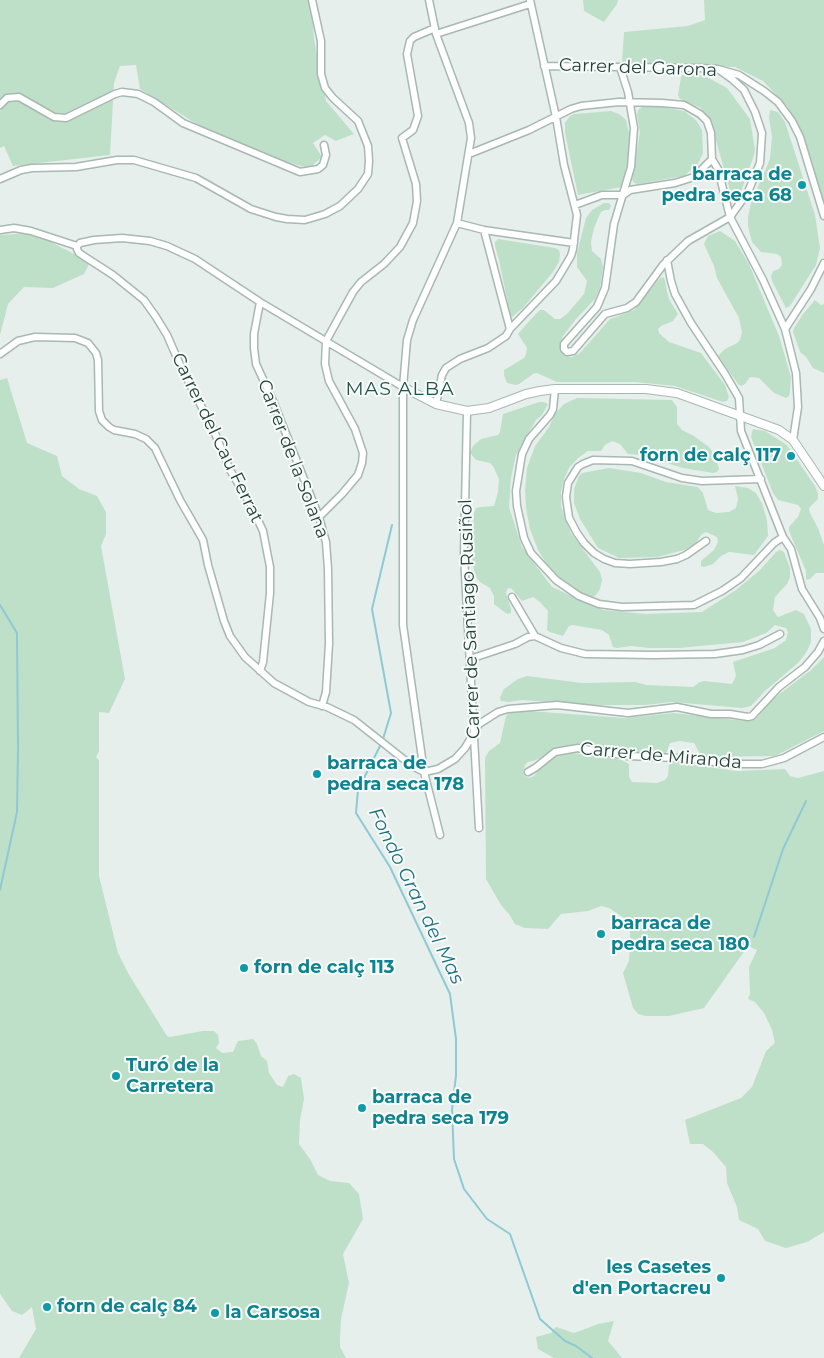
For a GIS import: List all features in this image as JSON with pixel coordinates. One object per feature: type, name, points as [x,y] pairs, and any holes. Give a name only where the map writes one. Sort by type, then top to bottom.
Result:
[{"type":"street","points":[[0,179],[21,170],[32,168],[76,167],[117,160],[134,160],[196,178],[250,208],[276,217],[305,220],[326,214],[340,206],[358,189],[368,174],[370,161],[368,146],[358,121],[325,88],[321,74],[321,41],[312,0]]},
{"type":"street","points":[[430,0],[435,31],[469,123],[472,138],[458,223],[413,320],[407,340],[403,387],[403,626],[424,772],[440,835]]},
{"type":"street","points":[[319,517],[358,475],[363,454],[355,429],[329,381],[326,364],[326,341],[353,292],[361,282],[384,264],[400,247],[413,223],[417,201],[416,184],[402,138],[413,130],[418,116],[407,54],[410,42],[414,37],[530,2],[556,117],[564,166],[577,214],[571,256],[556,281],[510,329],[506,336],[480,352],[460,358],[446,368],[442,375],[436,404]]},
{"type":"street","name":"Carrer del Garona","points":[[544,66],[718,69],[739,75],[778,102],[792,122],[800,137],[824,216]]},
{"type":"street","points":[[620,67],[630,103],[634,128],[631,167],[614,224],[605,288],[597,307],[564,344],[566,351],[572,351],[605,314],[626,308],[636,302],[656,271],[667,260],[688,241],[730,217],[748,192],[755,177],[760,157],[762,133],[755,112],[744,90],[718,69]]},
{"type":"street","points":[[0,105],[7,98],[19,97],[54,117],[66,118],[115,94],[138,94],[154,102],[183,123],[257,153],[284,167],[300,172],[318,169],[323,165],[326,161],[324,145]]},
{"type":"street","points":[[469,154],[529,130],[570,109],[581,106],[619,102],[662,102],[684,105],[700,114],[706,121],[711,133],[712,159],[718,169],[730,217],[763,280],[785,328],[796,373],[798,407],[793,440]]},
{"type":"street","points":[[575,206],[602,195],[623,195],[630,190],[675,183],[694,177],[712,159]]},
{"type":"street","points":[[458,223],[484,230],[574,243]]},
{"type":"street","points":[[0,230],[14,228],[31,231],[77,246],[80,243],[94,240],[122,238],[150,241],[167,246],[195,259],[260,302],[403,387],[436,404],[466,411],[488,408],[526,394],[555,389],[646,389],[688,396],[779,430],[793,440],[824,486]]},
{"type":"street","points":[[484,230],[510,329]]},
{"type":"street","name":"Carrer del Cau Ferrat","points":[[77,246],[79,253],[113,275],[144,300],[156,317],[167,335],[214,432],[230,470],[251,505],[263,531],[270,567],[270,593],[263,662],[260,671]]},
{"type":"street","points":[[667,260],[671,281],[683,308],[739,398],[740,428],[783,537],[791,549],[802,589],[820,618],[824,629]]},
{"type":"street","points":[[785,328],[811,289],[824,263]]},
{"type":"street","name":"Carrer de la Solana","points":[[260,302],[254,334],[256,364],[273,401],[319,517],[326,542],[329,597],[326,692],[322,706]]},
{"type":"street","points":[[597,307],[605,314]]},
{"type":"street","points":[[0,354],[18,341],[40,337],[75,338],[88,342],[98,360],[98,411],[102,420],[109,428],[146,439],[155,448],[180,500],[203,540],[219,606],[230,636],[245,657],[270,680],[285,690],[354,720],[412,765],[424,772],[438,769],[455,759],[465,748],[479,724],[498,712],[508,709],[547,706],[628,713],[677,707],[711,714],[730,714],[748,718],[774,692],[804,667],[818,652],[824,641]]},
{"type":"street","points":[[555,389],[553,409],[550,415],[529,439],[522,454],[516,491],[517,506],[524,538],[531,553],[556,580],[579,596],[599,604],[622,607],[694,605],[722,591],[741,578],[774,543],[783,537]]},
{"type":"street","name":"Carrer de Santiago Rusiñol","points":[[466,411],[464,556],[479,828]]},
{"type":"street","points":[[706,541],[686,556],[661,562],[630,564],[604,559],[594,553],[584,543],[569,518],[566,497],[568,483],[578,467],[593,460],[632,461],[676,476],[702,480],[742,481],[761,479]]},
{"type":"street","points":[[512,597],[535,636]]},
{"type":"street","points":[[470,659],[535,636],[561,648],[585,654],[671,655],[716,654],[743,650],[780,634]]},
{"type":"street","name":"Carrer de Miranda","points":[[528,772],[555,752],[578,748],[628,756],[699,759],[724,764],[762,764],[784,758],[824,737]]},
{"type":"green space","points":[[0,0],[311,0],[314,39],[326,101],[354,134],[336,141],[325,135],[313,143],[322,157],[309,168],[275,159],[200,126],[140,89],[136,65],[120,66],[114,83],[110,155],[13,166],[4,146],[0,148]]},
{"type":"green space","points":[[583,0],[618,0],[604,22],[584,11]]},
{"type":"green space","points":[[704,0],[824,0],[824,209],[805,141],[788,107],[763,81],[735,67],[622,62],[624,32],[688,26],[705,20]]},
{"type":"green space","points":[[684,73],[705,76],[727,88],[750,119],[755,150],[754,155],[741,192],[733,201],[710,119],[701,108],[680,99],[678,95],[681,77]]},
{"type":"green space","points":[[651,105],[684,111],[696,120],[702,130],[703,153],[698,164],[684,176],[638,184],[634,183],[632,179],[640,132],[637,115],[638,110],[642,107]]},
{"type":"green space","points":[[770,110],[778,112],[785,122],[815,215],[820,248],[816,265],[790,306],[786,308],[771,276],[773,271],[779,269],[782,265],[781,257],[777,254],[761,252],[752,242],[748,226],[751,203],[770,159],[772,137],[769,118]]},
{"type":"green space","points":[[611,111],[619,114],[626,120],[630,137],[622,187],[578,195],[565,133],[565,123],[574,114]]},
{"type":"green space","points":[[604,203],[609,203],[611,206],[609,210],[601,212],[594,228],[591,242],[592,251],[601,259],[603,267],[600,288],[595,299],[563,336],[561,352],[564,356],[572,357],[580,353],[610,319],[634,310],[660,278],[664,277],[669,299],[678,314],[673,321],[658,329],[659,333],[669,342],[701,353],[725,385],[729,397],[727,401],[723,402],[675,386],[635,382],[557,382],[537,373],[516,385],[507,383],[504,370],[524,358],[526,354],[527,348],[518,334],[540,310],[544,310],[555,319],[560,319],[567,314],[584,294],[587,281],[577,267],[577,253],[586,218],[592,210]]},
{"type":"green space","points":[[720,231],[735,241],[749,264],[779,336],[791,377],[790,392],[786,398],[774,393],[759,378],[750,377],[741,386],[718,356],[725,349],[740,340],[742,332],[739,318],[717,278],[704,244],[708,236]]},
{"type":"green space","points":[[33,233],[90,262],[84,274],[53,288],[24,287],[8,304],[0,335],[0,235]]},
{"type":"green space","points":[[498,239],[555,248],[559,250],[560,254],[559,262],[553,272],[523,308],[512,317],[495,246],[495,242]]},
{"type":"green space","points":[[815,300],[821,305],[824,304],[824,373],[813,368],[806,357],[800,352],[793,332],[803,314]]},
{"type":"green space","points":[[7,378],[27,443],[57,456],[62,476],[79,489],[97,496],[106,512],[106,534],[101,546],[125,679],[109,713],[99,712],[99,751],[96,757],[99,760],[99,876],[118,953],[128,973],[167,1036],[214,1031],[218,1035],[219,1043],[216,1048],[222,1053],[233,1052],[238,1041],[253,1039],[261,1056],[267,1061],[269,1073],[277,1085],[283,1087],[288,1076],[294,1074],[301,1078],[304,1099],[300,1120],[299,1144],[310,1159],[318,1175],[330,1181],[349,1183],[359,1194],[363,1219],[343,1254],[349,1283],[341,1319],[340,1347],[346,1358],[19,1358],[36,1329],[32,1307],[22,1315],[12,1311],[0,1294],[0,380]]},
{"type":"green space","points":[[577,398],[672,400],[677,407],[677,424],[682,430],[709,447],[716,457],[719,469],[713,473],[683,468],[641,455],[628,454],[620,444],[612,441],[605,445],[601,451],[588,451],[578,458],[569,468],[564,479],[561,492],[561,506],[571,533],[600,572],[602,580],[600,589],[595,596],[591,597],[579,592],[551,571],[538,550],[530,529],[526,508],[527,468],[535,446],[549,427],[555,414],[564,404]]},
{"type":"green space","points":[[539,402],[548,404],[542,415],[536,420],[516,455],[511,478],[509,507],[522,547],[552,587],[603,610],[646,614],[702,612],[736,590],[760,570],[776,552],[780,550],[784,552],[790,568],[790,577],[787,584],[775,597],[773,610],[778,617],[796,610],[804,614],[811,629],[811,642],[806,653],[798,663],[765,691],[751,706],[742,708],[671,702],[646,705],[595,705],[522,700],[501,701],[500,697],[504,689],[518,679],[527,676],[582,683],[635,682],[647,685],[693,687],[704,681],[732,684],[736,676],[733,662],[775,648],[786,640],[788,632],[786,628],[775,625],[766,633],[743,642],[679,648],[631,646],[617,648],[613,647],[609,635],[602,630],[573,625],[569,626],[563,636],[550,632],[547,630],[548,611],[533,597],[522,601],[511,588],[507,589],[506,593],[511,613],[507,614],[494,604],[494,596],[490,588],[480,582],[475,576],[471,552],[474,513],[476,508],[494,506],[499,479],[490,463],[476,460],[470,453],[473,446],[481,439],[498,435],[503,414]]},
{"type":"green space","points":[[753,429],[765,431],[787,445],[815,486],[818,499],[809,508],[824,545],[824,573],[816,573],[806,580],[806,571],[789,531],[789,527],[798,517],[801,509],[798,505],[778,500],[773,493],[751,437]]},
{"type":"green space","points":[[609,468],[641,473],[666,482],[698,487],[703,493],[708,510],[716,513],[729,512],[736,508],[738,499],[735,486],[748,488],[756,493],[762,503],[767,520],[768,536],[754,555],[729,552],[721,556],[713,564],[704,567],[701,566],[701,561],[714,550],[718,542],[717,537],[706,532],[702,534],[695,544],[684,550],[658,557],[619,558],[598,548],[580,519],[574,503],[574,489],[582,473]]},
{"type":"green space","points":[[824,657],[824,731],[775,756],[708,757],[700,754],[694,743],[680,741],[670,743],[666,754],[662,756],[609,751],[580,744],[559,748],[528,762],[523,773],[529,778],[534,776],[543,763],[550,758],[573,753],[622,760],[629,764],[629,777],[632,782],[657,783],[665,780],[668,776],[669,763],[673,762],[737,771],[785,769],[790,776],[798,778],[824,771],[824,1232],[807,1242],[786,1248],[765,1241],[758,1229],[739,1220],[737,1207],[727,1183],[726,1167],[703,1144],[690,1144],[685,1120],[741,1098],[752,1087],[766,1051],[775,1043],[772,1030],[764,1013],[755,1002],[748,999],[750,994],[749,967],[757,950],[748,946],[704,1008],[669,1016],[638,1014],[633,1008],[623,973],[629,961],[630,943],[630,930],[624,918],[609,908],[601,906],[588,911],[561,914],[548,929],[525,928],[515,924],[501,905],[486,879],[485,758],[489,751],[500,743],[506,716],[509,713],[529,711],[624,718],[673,713],[747,721],[756,719],[773,699],[811,670]]},
{"type":"green space","points":[[614,1321],[608,1341],[622,1358],[554,1358],[538,1349],[536,1337],[551,1333],[556,1327],[574,1333],[598,1324]]},
{"type":"waterway","name":"Fondo Gran del Mas","points":[[383,739],[391,713],[372,609],[392,525]]},
{"type":"waterway","points":[[0,605],[17,633],[18,749],[17,812],[0,890]]},
{"type":"waterway","name":"Fondo Gran del Mas","points":[[381,744],[358,790],[356,813],[390,867],[450,994],[456,1039],[456,1075],[452,1110],[454,1159],[464,1189],[487,1219],[510,1234],[540,1319],[565,1341],[576,1346],[592,1358]]},
{"type":"waterway","points":[[754,937],[783,849],[806,801]]},
{"type":"place","name":"barraca de pedra seca 68","points":[[802,185]]},
{"type":"place","name":"forn de calç 117","points":[[791,456]]},
{"type":"place","name":"barraca de pedra seca 178","points":[[317,774]]},
{"type":"place","name":"barraca de pedra seca 180","points":[[601,934]]},
{"type":"place","name":"forn de calç 113","points":[[244,968]]},
{"type":"place","name":"Turó de la Carretera","points":[[116,1076]]},
{"type":"place","name":"barraca de pedra seca 179","points":[[362,1108]]},
{"type":"place","name":"les Casetes d'en Portacreu","points":[[721,1278]]},
{"type":"place","name":"forn de calç 84","points":[[47,1307]]},
{"type":"place","name":"la Carsosa","points":[[215,1313]]},
{"type":"district","name":"MAS ALBA","points":[[400,389]]}]
